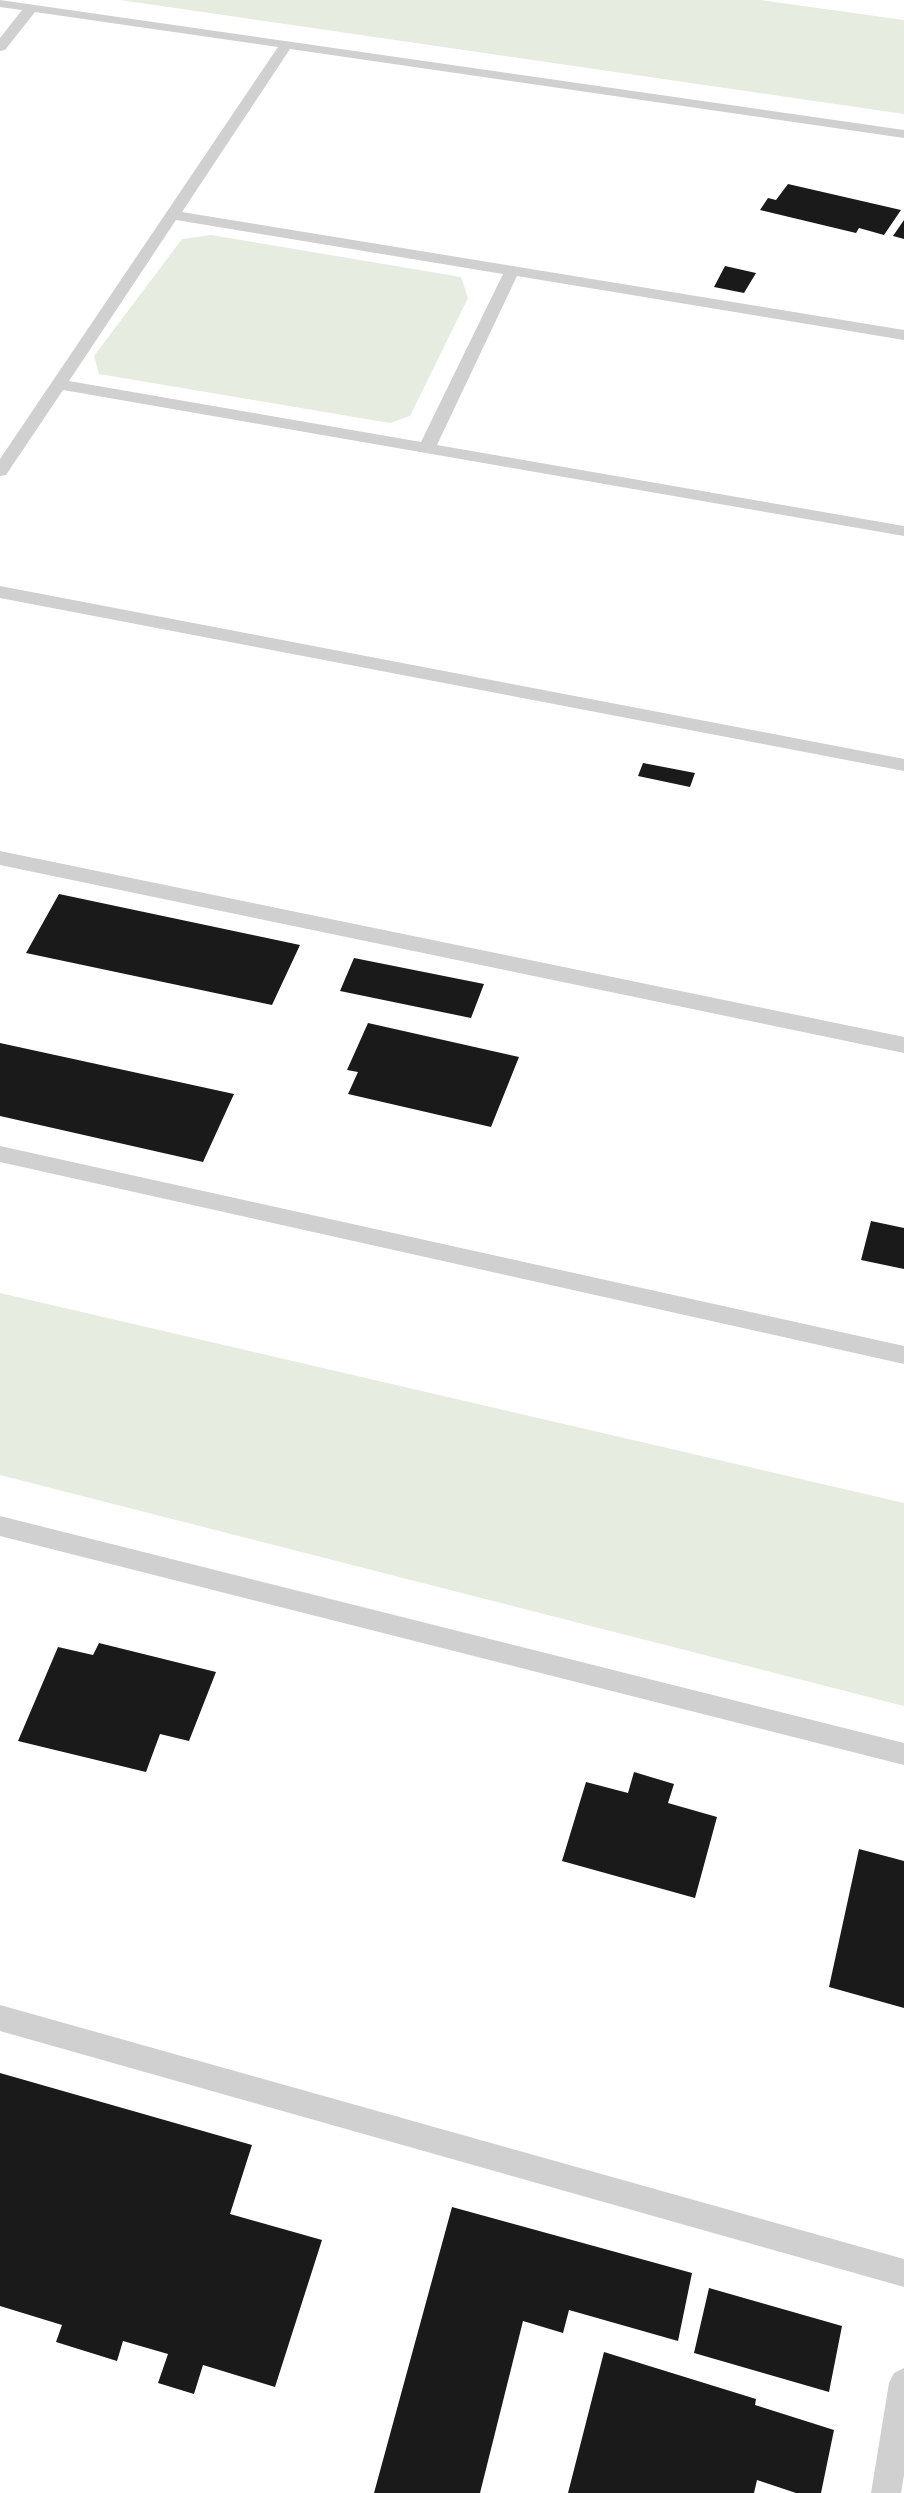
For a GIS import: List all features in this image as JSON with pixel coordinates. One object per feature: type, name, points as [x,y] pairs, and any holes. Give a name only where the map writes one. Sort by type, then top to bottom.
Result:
[{"type":"street","points":[[0,3],[904,134]]},
{"type":"street","points":[[0,47],[32,7]]},
{"type":"street","points":[[0,471],[287,44]]},
{"type":"street","points":[[172,215],[904,335]]},
{"type":"street","points":[[427,448],[512,271]]},
{"type":"street","points":[[58,384],[904,531]]},
{"type":"street","points":[[0,592],[904,765]]},
{"type":"street","points":[[0,858],[904,1045]]},
{"type":"street","points":[[0,1154],[904,1355]]},
{"type":"street","points":[[0,1526],[904,1754]]},
{"type":"street","points":[[0,2018],[904,2273]]},
{"type":"street","points":[[886,2493],[904,2383]]},
{"type":"shaded area","points":[[120,0],[760,0],[904,20],[904,114]]},
{"type":"shaded area","points":[[211,235],[461,277],[468,298],[410,416],[390,423],[99,374],[94,356],[182,239]]},
{"type":"shaded area","points":[[0,1293],[904,1503],[904,1706],[0,1475]]},
{"type":"building","points":[[788,184],[901,210],[884,235],[859,228],[856,233],[760,210],[768,198],[776,200]]},
{"type":"building","points":[[904,220],[904,239],[893,236]]},
{"type":"building","points":[[725,266],[756,273],[744,293],[714,287]]},
{"type":"building","points":[[643,763],[695,773],[690,787],[638,776]]},
{"type":"building","points":[[59,894],[300,945],[272,1005],[26,953]]},
{"type":"building","points":[[354,958],[484,984],[471,1018],[340,991]]},
{"type":"building","points":[[368,1023],[519,1057],[491,1127],[348,1094],[358,1072],[347,1070]]},
{"type":"building","points":[[0,1043],[234,1094],[203,1162],[0,1116]]},
{"type":"building","points":[[871,1221],[904,1228],[904,1269],[861,1260]]},
{"type":"building","points":[[99,1643],[216,1672],[189,1741],[160,1734],[146,1772],[18,1741],[58,1647],[93,1655]]},
{"type":"building","points":[[634,1772],[674,1784],[668,1803],[717,1817],[695,1898],[562,1861],[586,1782],[628,1793]]},
{"type":"building","points":[[859,1849],[904,1861],[904,2008],[829,1987]]},
{"type":"building","points":[[0,2073],[252,2145],[230,2214],[322,2240],[275,2387],[203,2365],[194,2394],[158,2383],[168,2354],[123,2341],[117,2361],[56,2342],[62,2325],[0,2306]]},
{"type":"building","points":[[452,2207],[692,2273],[678,2341],[569,2310],[563,2333],[523,2321],[480,2493],[374,2493]]},
{"type":"building","points":[[709,2288],[842,2326],[829,2392],[694,2353]]},
{"type":"building","points":[[604,2352],[756,2399],[755,2405],[834,2430],[821,2493],[796,2493],[757,2480],[754,2493],[568,2493]]}]
